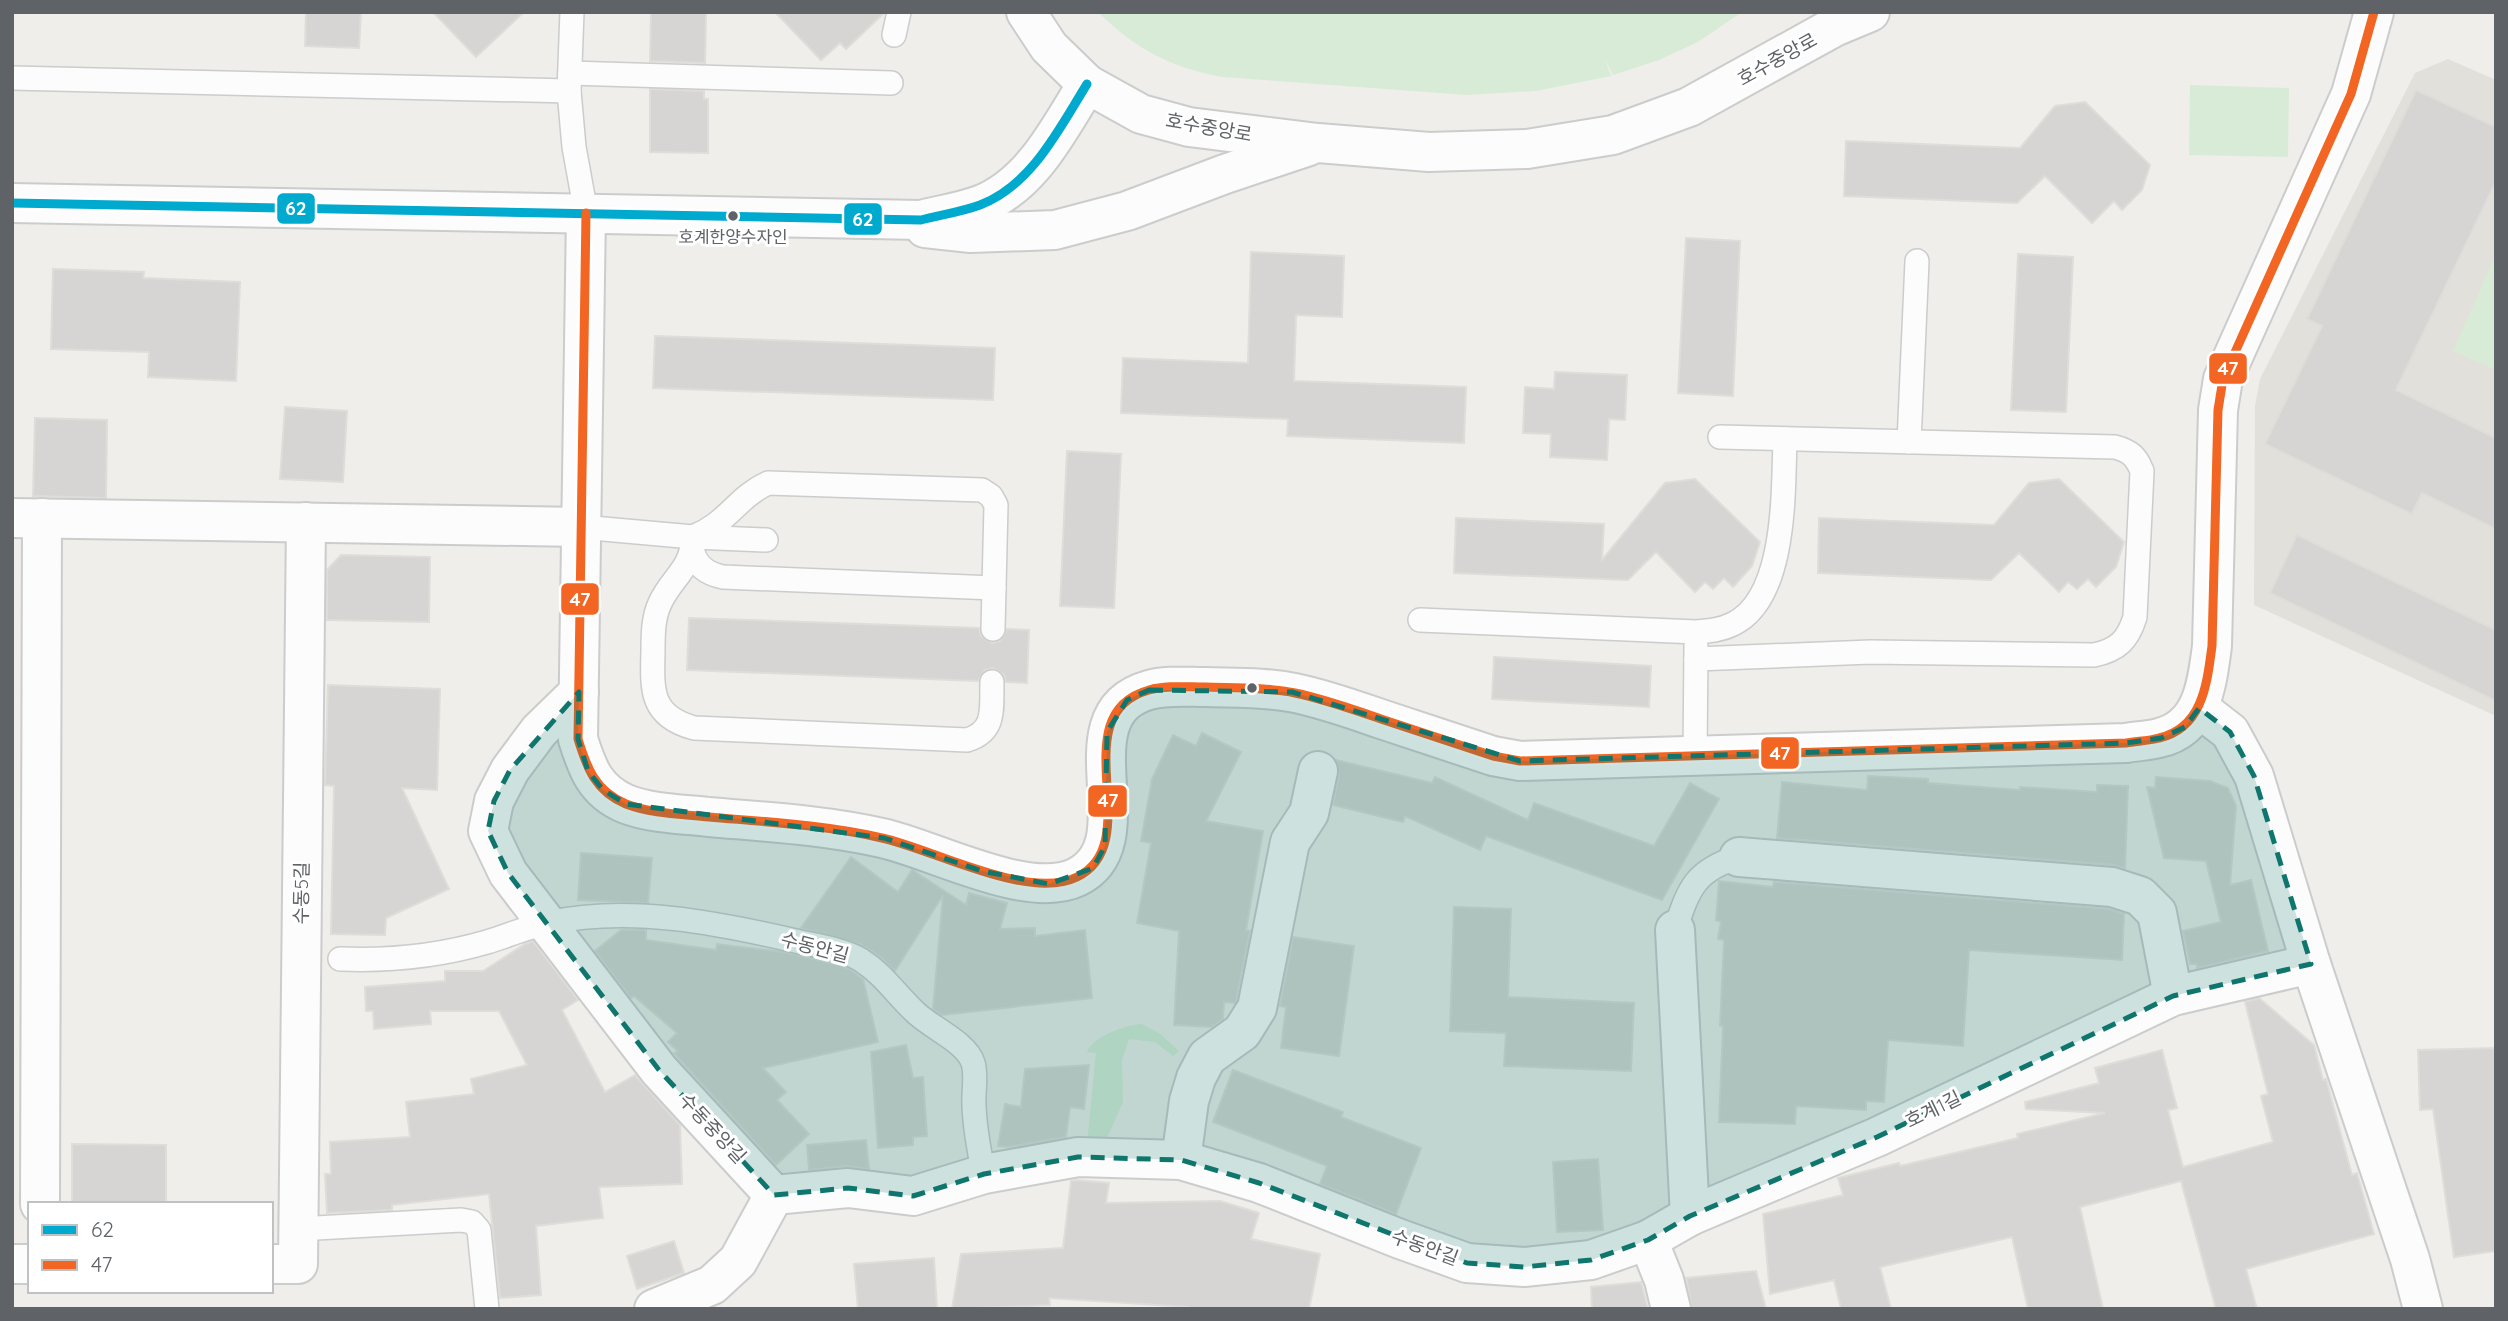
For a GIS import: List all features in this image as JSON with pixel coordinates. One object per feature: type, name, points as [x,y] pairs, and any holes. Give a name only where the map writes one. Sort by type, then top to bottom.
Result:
[{"type":"street","name":"호수중앙로","points":[[1026,12],[1049,47],[1087,84],[1141,114],[1189,127],[1318,143],[1429,152],[1527,149],[1613,135],[1689,107],[1834,27],[1870,12]]},
{"type":"street","points":[[586,213],[578,739],[588,771],[603,790],[626,804],[659,812],[811,825],[884,838],[982,871],[1021,881],[1049,884],[1075,878],[1093,868],[1105,846],[1107,732],[1114,714],[1128,699],[1149,690],[1177,687],[1292,692],[1493,756],[1520,761],[2126,743],[2161,738],[2185,727],[2199,708],[2207,684],[2212,646],[2218,410],[2223,379],[2351,94],[2374,12]]},
{"type":"street","points":[[12,203],[921,220],[981,204],[1014,185],[1050,145],[1087,84]]},
{"type":"street","points":[[864,220],[971,233],[1055,230],[1127,211],[1318,143]]},
{"type":"street","points":[[40,1202],[27,518],[581,527]]},
{"type":"street","name":"수동5길","points":[[289,1252],[306,522]]},
{"type":"street","name":"수동중앙길","points":[[579,692],[539,731],[510,770],[494,801],[488,831],[508,873],[659,1070],[774,1195]]},
{"type":"street","points":[[2199,708],[2230,732],[2253,776],[2311,964],[2410,1259],[2423,1309]]},
{"type":"street","points":[[1181,1160],[1189,1101],[1196,1078],[1207,1057],[1242,1032],[1257,1008],[1290,842],[1309,813],[1318,771]]},
{"type":"street","points":[[1739,857],[2112,887],[2131,893],[2140,896],[2157,913],[2173,996]]},
{"type":"street","points":[[1675,930],[1690,1216]]},
{"type":"street","name":"호계1길","points":[[1647,1240],[1690,1216],[1877,1137],[2173,996],[2311,964]]},
{"type":"street","name":"수동안길","points":[[774,1195],[848,1188],[913,1196],[984,1174],[1078,1157],[1181,1160],[1259,1183],[1467,1263],[1524,1267],[1591,1260],[1647,1240]]},
{"type":"street","points":[[654,1309],[712,1285],[738,1261],[774,1195]]},
{"type":"street","points":[[1647,1240],[1664,1280],[1671,1309]]},
{"type":"lane","points":[[572,12],[569,82],[574,147],[586,213]]},
{"type":"lane","points":[[12,78],[891,83]]},
{"type":"lane","points":[[1909,442],[1917,261]]},
{"type":"lane","points":[[1696,659],[1870,652],[2094,655],[2109,652],[2120,645],[2130,634],[2135,617],[2142,471],[2138,460],[2129,451],[2115,447],[1720,437]]},
{"type":"lane","points":[[1420,620],[1696,632],[1717,630],[1735,623],[1749,612],[1761,596],[1771,575],[1780,527],[1786,439]]},
{"type":"lane","points":[[992,682],[991,716],[987,729],[979,736],[967,740],[694,728],[678,723],[664,713],[655,699],[652,686],[653,629],[660,604],[693,544],[720,523],[755,488],[768,482],[982,490],[991,496],[996,505],[993,629]]},
{"type":"lane","points":[[581,527],[693,544],[766,540]]},
{"type":"lane","points":[[693,544],[698,564],[723,577],[994,588]]},
{"type":"lane","points":[[1695,756],[1696,632]]},
{"type":"lane","points":[[1675,930],[1699,878],[1715,864],[1739,857]]},
{"type":"lane","name":"수동안길","points":[[547,923],[606,917],[666,918],[738,928],[859,958],[884,978],[921,1019],[943,1032],[963,1049],[973,1063],[975,1132],[984,1174]]},
{"type":"lane","points":[[340,959],[379,960],[423,956],[486,942],[547,923]]},
{"type":"lane","points":[[289,1252],[461,1220],[472,1222],[479,1230],[487,1309]]},
{"type":"highlighted area","points":[[1149,690],[1292,692],[1520,761],[2126,743],[2161,738],[2185,727],[2199,708],[2230,732],[2254,776],[2311,964],[2173,996],[1877,1137],[1690,1216],[1648,1240],[1591,1260],[1524,1267],[1467,1263],[1259,1183],[1181,1160],[1078,1157],[984,1174],[913,1196],[848,1188],[774,1195],[659,1070],[508,873],[488,831],[494,801],[510,770],[579,692],[578,739],[588,771],[603,790],[626,804],[884,838],[982,871],[1049,884],[1093,868],[1105,846],[1107,732],[1127,700]]},
{"type":"shaded area","points":[[2448,59],[2496,80],[2496,716],[2254,605],[2255,406],[2260,379],[2415,73]]},
{"type":"green space","points":[[1098,12],[1625,12],[1628,18],[1626,12],[1742,12],[1698,42],[1659,60],[1613,75],[1605,59],[1611,76],[1536,91],[1467,95],[1223,77],[1205,73],[1155,55],[1126,36]]},
{"type":"green space","points":[[2190,85],[2289,88],[2288,157],[2189,155]]},
{"type":"green space","points":[[2496,254],[2496,370],[2453,351]]},
{"type":"green space","points":[[1142,1024],[1159,1033],[1179,1051],[1173,1056],[1155,1042],[1129,1039],[1122,1060],[1123,1102],[1106,1140],[1087,1144],[1096,1053],[1087,1052],[1090,1046],[1103,1036]]},
{"type":"building","points":[[306,12],[361,12],[359,48],[305,46]]},
{"type":"building","points":[[433,12],[524,12],[476,57]]},
{"type":"building","points":[[651,12],[706,12],[705,63],[650,61]]},
{"type":"building","points":[[775,12],[885,12],[846,49],[840,43],[821,60]]},
{"type":"building","points":[[650,89],[704,91],[704,99],[708,99],[708,153],[650,152]]},
{"type":"building","points":[[2416,90],[2496,127],[2496,181],[2396,390],[2496,438],[2496,529],[2422,493],[2412,514],[2265,444],[2322,326],[2307,319]]},
{"type":"building","points":[[2085,102],[2150,165],[2142,190],[2122,210],[2114,201],[2092,223],[2045,176],[2017,203],[1844,196],[1846,141],[2020,148],[2055,106]]},
{"type":"building","points":[[1686,238],[1740,241],[1733,396],[1678,393]]},
{"type":"building","points":[[1251,252],[1344,256],[1342,317],[1296,315],[1294,381],[1466,387],[1464,443],[1287,436],[1288,419],[1121,413],[1123,358],[1248,363]]},
{"type":"building","points":[[2018,254],[2073,257],[2066,412],[2011,410]]},
{"type":"building","points":[[53,269],[144,272],[143,278],[240,282],[236,381],[148,377],[149,352],[51,349]]},
{"type":"building","points":[[655,336],[995,348],[993,400],[653,388]]},
{"type":"building","points":[[1555,372],[1627,375],[1625,420],[1609,419],[1607,460],[1550,457],[1551,434],[1523,433],[1525,387],[1554,389]]},
{"type":"building","points":[[285,407],[347,411],[343,482],[280,479]]},
{"type":"building","points":[[35,418],[107,420],[106,498],[33,496]]},
{"type":"building","points":[[1067,451],[1121,454],[1114,608],[1060,606]]},
{"type":"building","points":[[1695,479],[1760,542],[1752,566],[1733,587],[1724,578],[1713,589],[1705,582],[1695,592],[1656,552],[1628,580],[1454,573],[1456,518],[1604,524],[1602,560],[1665,483]]},
{"type":"building","points":[[2059,479],[2124,542],[2116,567],[2096,587],[2088,579],[2077,589],[2068,582],[2059,592],[2019,553],[1991,580],[1818,573],[1819,518],[1994,525],[2029,483]]},
{"type":"building","points":[[2297,535],[2496,630],[2496,701],[2270,593]]},
{"type":"building","points":[[341,555],[430,557],[429,622],[327,620],[327,570]]},
{"type":"building","points":[[689,618],[979,628],[981,636],[992,643],[1000,641],[1007,629],[1029,630],[1027,683],[1006,682],[1004,675],[993,668],[985,670],[978,681],[687,670]]},
{"type":"building","points":[[1494,657],[1651,666],[1649,707],[1492,699]]},
{"type":"building","points":[[328,685],[440,689],[437,790],[402,788],[449,889],[386,918],[385,935],[331,934],[334,786],[325,785]]},
{"type":"building","points":[[1202,733],[1241,752],[1206,821],[1263,831],[1246,930],[1250,931],[1236,1000],[1235,1003],[1224,1002],[1223,1019],[1211,1027],[1174,1025],[1179,931],[1137,923],[1151,843],[1141,841],[1152,779],[1173,735],[1196,746]]},
{"type":"building","points":[[1336,760],[1432,783],[1435,777],[1528,820],[1534,803],[1654,846],[1690,783],[1719,799],[1662,900],[1486,836],[1480,850],[1405,816],[1403,822],[1333,805],[1339,775]]},
{"type":"building","points":[[1868,776],[1928,779],[1928,783],[2020,790],[2020,787],[2097,792],[2097,785],[2128,786],[2125,868],[1777,838],[1782,782],[1867,790]]},
{"type":"building","points":[[2156,777],[2210,781],[2228,788],[2236,806],[2230,885],[2251,880],[2268,951],[2197,968],[2197,964],[2190,964],[2183,931],[2221,922],[2206,861],[2164,858],[2147,787],[2155,788]]},
{"type":"building","points":[[581,853],[652,858],[648,903],[578,900]]},
{"type":"building","points":[[851,857],[898,892],[912,870],[966,905],[969,893],[1007,903],[1000,929],[1035,928],[1035,936],[1085,930],[1092,998],[942,1015],[933,1009],[943,895],[895,971],[878,955],[860,944],[801,928]]},
{"type":"building","points":[[1719,881],[1773,887],[1774,882],[2108,909],[2124,914],[2122,960],[1969,950],[1963,1046],[1888,1040],[1884,1102],[1866,1101],[1866,1110],[1796,1106],[1795,1124],[1719,1122],[1724,940],[1718,939],[1721,922],[1716,920]]},
{"type":"building","points":[[1454,907],[1511,909],[1508,997],[1634,1003],[1631,1071],[1504,1066],[1506,1033],[1450,1031]]},
{"type":"building","points":[[621,930],[646,930],[646,940],[716,950],[717,944],[783,952],[836,964],[863,979],[878,1042],[763,1068],[786,1092],[777,1100],[809,1134],[776,1165],[674,1053],[678,1051],[668,1042],[677,1033],[634,996],[631,998],[595,951]]},
{"type":"building","points":[[1293,937],[1354,946],[1339,1056],[1281,1048],[1286,1007],[1280,1006]]},
{"type":"building","points":[[533,941],[578,1000],[562,1010],[605,1092],[635,1075],[680,1125],[682,1184],[599,1187],[603,1218],[536,1226],[541,1295],[500,1298],[489,1194],[392,1205],[392,1210],[327,1213],[325,1174],[331,1174],[330,1142],[410,1137],[406,1102],[474,1094],[471,1079],[527,1065],[499,1011],[430,1011],[431,1024],[374,1029],[373,1011],[366,1011],[365,987],[445,981],[445,971],[483,971]]},
{"type":"building","points":[[2259,998],[2314,1045],[2352,1175],[2357,1173],[2374,1234],[2246,1269],[2257,1309],[2216,1309],[2181,1181],[2080,1207],[2103,1309],[2028,1309],[2012,1237],[1880,1267],[1891,1309],[1841,1309],[1834,1280],[1770,1294],[1763,1214],[1843,1195],[1838,1178],[2018,1138],[2017,1134],[2105,1113],[2026,1109],[2025,1102],[2099,1083],[2095,1068],[2162,1050],[2177,1108],[2168,1110],[2183,1167],[2273,1142],[2261,1096],[2268,1094],[2245,1002]]},
{"type":"building","points":[[906,1045],[913,1078],[923,1077],[927,1136],[913,1137],[913,1145],[878,1148],[871,1052]]},
{"type":"building","points":[[2496,1048],[2496,1251],[2454,1257],[2433,1109],[2420,1110],[2418,1050]]},
{"type":"building","points":[[1089,1065],[1084,1109],[1070,1107],[1066,1137],[1008,1147],[998,1146],[1005,1104],[1021,1107],[1025,1069]]},
{"type":"building","points":[[1233,1070],[1343,1112],[1341,1117],[1421,1148],[1396,1214],[1320,1184],[1327,1166],[1213,1122]]},
{"type":"building","points":[[866,1140],[869,1169],[846,1166],[809,1170],[807,1145]]},
{"type":"building","points":[[72,1144],[166,1145],[166,1202],[72,1202]]},
{"type":"building","points":[[1598,1159],[1603,1230],[1557,1232],[1553,1162]]},
{"type":"building","points":[[1071,1181],[1109,1183],[1106,1203],[1220,1201],[1259,1213],[1251,1239],[1320,1254],[1309,1309],[1189,1309],[1049,1298],[1050,1305],[952,1309],[961,1254],[1063,1248]]},
{"type":"building","points":[[674,1241],[684,1273],[637,1289],[627,1256]]},
{"type":"building","points":[[934,1258],[937,1309],[858,1309],[854,1264]]},
{"type":"building","points":[[1756,1271],[1766,1309],[1692,1309],[1686,1278]]},
{"type":"building","points":[[1641,1282],[1648,1309],[1592,1309],[1591,1287]]},
{"type":"transit line","name":"47","points":[[586,213],[578,739],[594,778],[615,799],[646,810],[839,830],[882,838],[1007,878],[1033,883],[1057,883],[1077,877],[1097,860],[1106,837],[1106,751],[1110,725],[1123,704],[1149,690],[1162,687],[1250,688],[1295,693],[1338,704],[1493,756],[1520,761],[2126,743],[2174,733],[2185,725],[2200,702],[2205,689],[2212,646],[2218,410],[2223,379],[2351,94],[2374,12]]},
{"type":"transit line","name":"62","points":[[12,203],[921,220],[980,205],[1015,184],[1055,137],[1087,84]]},
{"type":"place","name":"호계한양수자인","points":[[733,216]]}]
